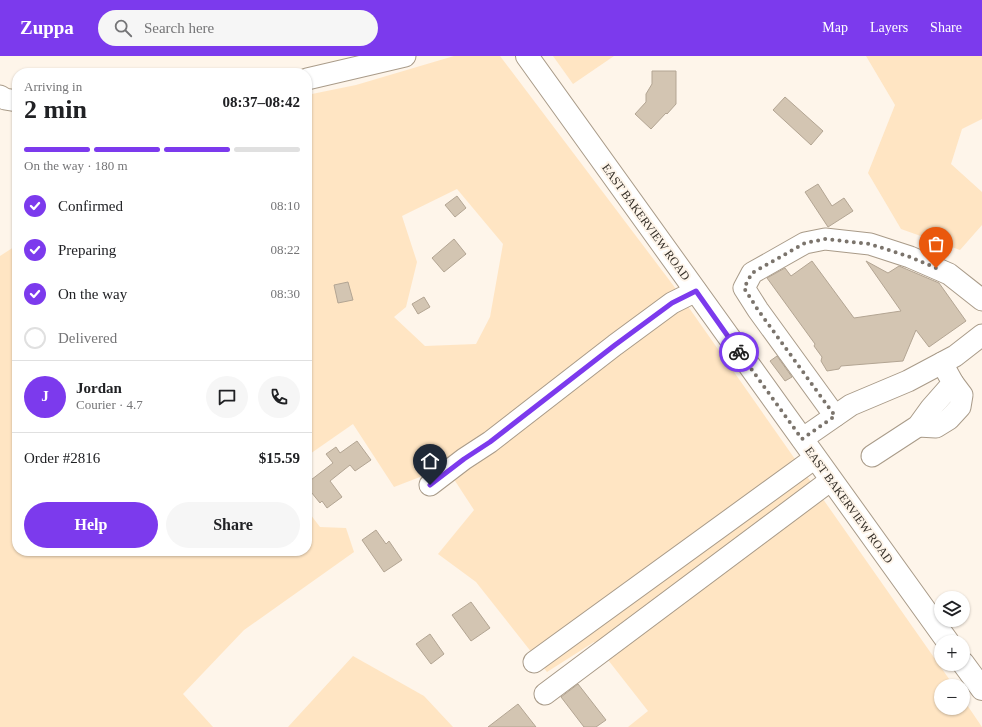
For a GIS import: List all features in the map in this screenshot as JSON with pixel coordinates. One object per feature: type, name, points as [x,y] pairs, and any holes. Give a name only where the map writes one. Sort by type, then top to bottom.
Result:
[{"type":"main road","name":"EAST BAKERVIEW ROAD","points":[[527,56],[943,635]]},
{"type":"main road","points":[[969,671],[982,689]]},
{"type":"street","points":[[312,78],[405,56]]},
{"type":"street","points":[[0,96],[12,100]]},
{"type":"street","points":[[835,416],[758,310],[744,288],[752,273],[805,243],[825,239],[870,244],[910,257],[949,274],[982,300]]},
{"type":"street","points":[[430,485],[464,459],[490,442],[615,345],[672,303],[696,291]]},
{"type":"street","points":[[802,439],[851,405],[908,381],[942,363],[955,356],[982,335]]},
{"type":"street","points":[[872,456],[918,426],[953,383],[942,363]]},
{"type":"street","points":[[534,662],[815,458]]},
{"type":"street","points":[[545,694],[831,480]]},
{"type":"shaded area","points":[[454,56],[500,56],[673,285],[934,657],[934,671],[943,671],[949,679],[934,679],[934,715],[970,715],[970,709],[982,727],[628,727],[648,711],[594,642],[547,672],[476,582],[438,554],[474,510],[446,467],[394,487],[353,424],[312,453],[312,94],[356,85]],"holes":[[[457,189],[503,244],[490,317],[476,344],[425,346],[394,317],[406,307],[417,262],[402,216]]]},
{"type":"shaded area","points":[[553,56],[614,56],[573,84]]},
{"type":"shaded area","points":[[866,56],[982,56],[982,119],[962,129],[951,164],[982,192],[982,225],[960,250],[901,229],[868,173],[895,105]]},
{"type":"shaded area","points":[[12,248],[12,556],[312,556],[312,517],[320,527],[346,528],[354,552],[244,630],[183,694],[213,727],[0,727],[0,256]]},
{"type":"shaded area","points":[[353,656],[424,696],[453,727],[288,727]]},
{"type":"building","points":[[652,71],[676,71],[676,104],[651,129],[635,114],[646,102],[646,94],[652,84]]},
{"type":"building","points":[[785,97],[823,131],[811,145],[773,110]]},
{"type":"building","points":[[818,184],[832,206],[844,198],[853,211],[828,227],[805,192]]},
{"type":"building","points":[[457,196],[466,208],[455,217],[445,205]]},
{"type":"building","points":[[454,239],[466,254],[444,272],[432,258]]},
{"type":"building","points":[[812,261],[854,318],[901,311],[866,261],[888,273],[899,266],[939,283],[966,321],[929,347],[916,330],[903,361],[841,366],[839,369],[827,371],[821,361],[822,357],[814,346],[815,344],[767,278],[785,268],[791,276]]},
{"type":"building","points":[[348,282],[353,300],[338,303],[334,285]]},
{"type":"building","points":[[424,297],[430,307],[418,314],[412,304]]},
{"type":"building","points":[[777,356],[792,377],[785,381],[770,361]]},
{"type":"building","points":[[357,441],[371,460],[355,471],[350,465],[330,481],[342,497],[327,508],[322,501],[320,503],[312,493],[312,479],[333,463],[326,454],[336,447],[340,453]]},
{"type":"building","points":[[376,530],[386,544],[389,541],[402,560],[384,572],[362,540]]},
{"type":"building","points":[[471,602],[490,628],[471,641],[452,615]]},
{"type":"building","points":[[430,634],[444,654],[431,664],[416,644]]},
{"type":"building","points":[[578,684],[606,720],[596,727],[584,727],[561,697]]},
{"type":"building","points":[[518,704],[536,727],[488,727]]},
{"type":"way so far","points":[[739,352],[802,439],[835,416],[758,310],[744,288],[752,273],[805,243],[825,239],[870,244],[910,257],[936,268]]},
{"type":"route","points":[[430,485],[464,459],[490,442],[615,345],[672,303],[696,291],[739,352]]}]
